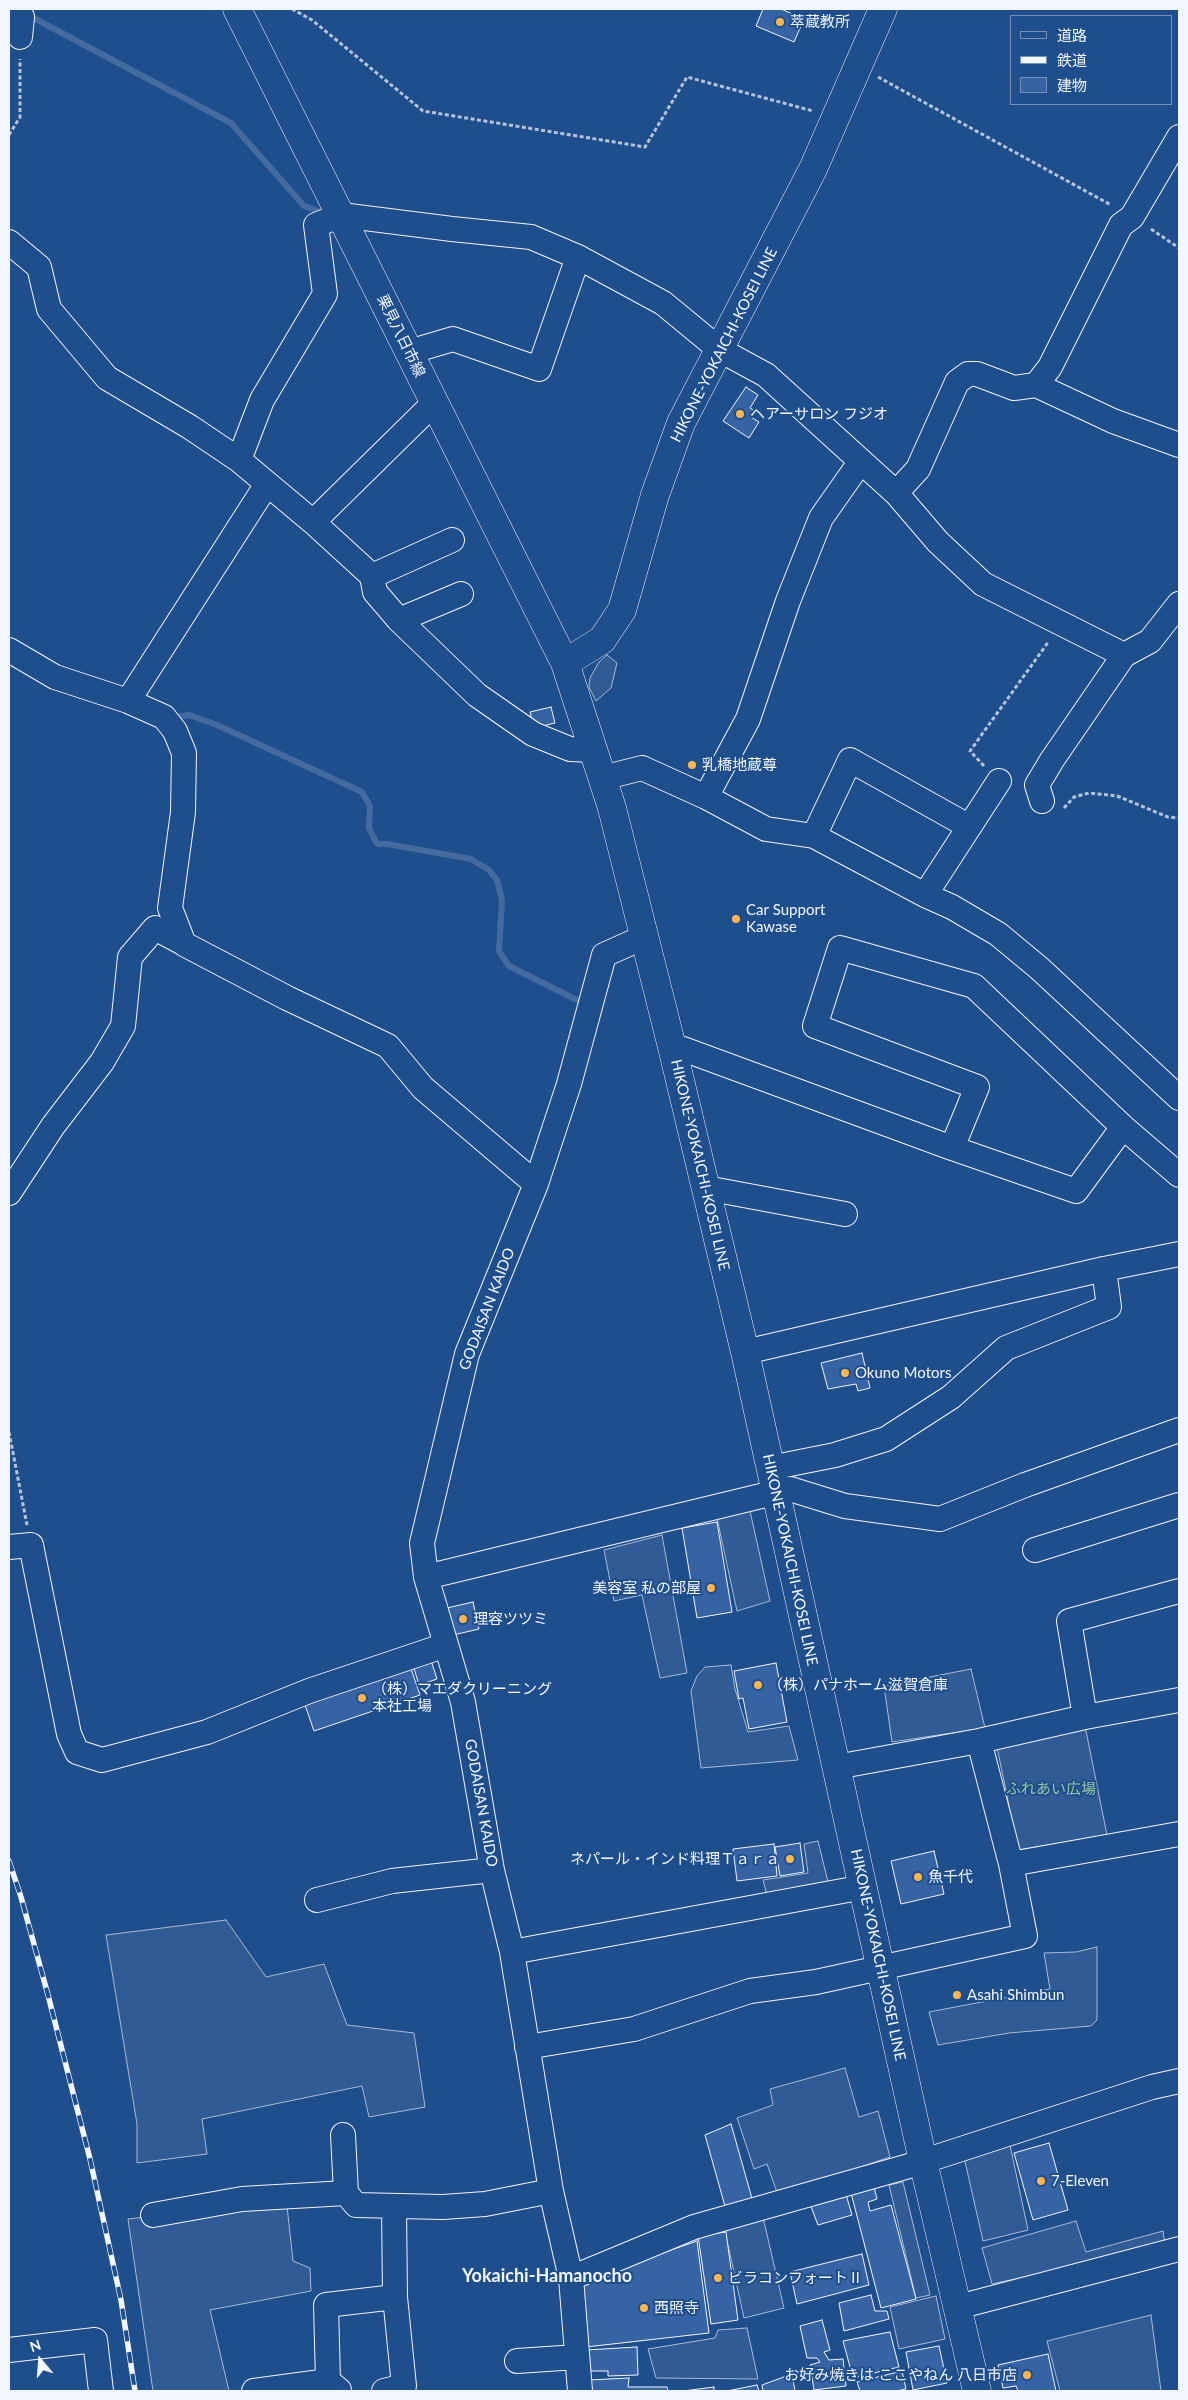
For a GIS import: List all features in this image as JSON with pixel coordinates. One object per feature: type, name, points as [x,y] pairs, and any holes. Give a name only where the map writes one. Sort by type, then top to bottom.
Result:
[{"type":"main road","name":"栗見八日市線","points":[[237,9],[565,663]]},
{"type":"main road","name":"HIKONE-YOKAICHI-KOSEI LINE","points":[[883,9],[813,169],[681,424],[655,495],[622,610],[602,640],[565,663],[612,808],[706,1188],[745,1352],[923,2161],[977,2391]]},
{"type":"street","points":[[12,9],[22,17],[20,37]]},
{"type":"street","points":[[1036,385],[1050,367],[1121,225],[1132,217],[1179,137]]},
{"type":"street","points":[[239,460],[262,400],[325,294],[316,225],[341,215],[532,237],[578,257],[662,303],[720,350],[766,375],[896,493],[938,542],[983,584],[1124,655]]},
{"type":"street","points":[[9,242],[39,267],[50,308],[107,378],[190,426],[239,460],[313,522],[372,576],[375,592],[399,620],[477,695],[533,734],[570,748],[593,750]]},
{"type":"street","points":[[409,352],[453,339],[539,369],[578,257]]},
{"type":"street","points":[[896,493],[918,469],[957,382],[968,374],[977,374],[1014,388],[1036,385],[1113,421],[1179,445]]},
{"type":"street","points":[[313,522],[434,403]]},
{"type":"street","points":[[706,797],[748,719],[788,601],[820,518],[861,461]]},
{"type":"street","points":[[128,701],[267,484]]},
{"type":"street","points":[[372,576],[452,540]]},
{"type":"street","points":[[399,620],[461,594]]},
{"type":"street","points":[[1042,801],[1037,786],[1052,760],[1124,655],[1150,641],[1179,604]]},
{"type":"street","points":[[9,650],[55,677],[128,701],[164,717],[175,731],[184,753],[182,812],[170,908],[183,943]]},
{"type":"street","points":[[814,836],[850,760],[968,826]]},
{"type":"street","points":[[602,778],[642,768],[706,797],[766,829],[814,836],[925,895],[952,907],[998,934],[1038,968],[1179,1098]]},
{"type":"street","points":[[925,895],[998,781]]},
{"type":"street","points":[[9,1193],[53,1126],[102,1062],[123,1026],[130,957],[155,928],[287,998],[388,1046],[423,1088],[536,1184]]},
{"type":"street","name":"GODAISAN KAIDO","points":[[580,2391],[571,2278],[551,2191],[512,1952],[492,1870],[463,1702],[426,1577],[422,1543],[467,1354],[536,1184],[569,1084],[604,954],[644,937]]},
{"type":"street","points":[[952,1148],[977,1087],[815,1026],[840,948],[974,986],[1123,1127],[1179,1175]]},
{"type":"street","points":[[672,1047],[683,1049],[952,1148],[1076,1191],[1123,1127]]},
{"type":"street","points":[[706,1188],[845,1214]]},
{"type":"street","points":[[745,1352],[1104,1269],[1179,1254]]},
{"type":"street","points":[[426,1577],[773,1481],[835,1455],[886,1439],[951,1398],[1006,1348],[1109,1307],[1104,1269]]},
{"type":"street","points":[[773,1481],[790,1489],[845,1506],[940,1519],[1025,1485],[1179,1430]]},
{"type":"street","points":[[1035,1550],[1179,1505]]},
{"type":"street","points":[[20,1546],[69,1734],[77,1752],[102,1760],[207,1732],[309,1691],[446,1644]]},
{"type":"street","points":[[1085,1717],[1069,1621],[1179,1591]]},
{"type":"street","points":[[836,1768],[979,1741],[1085,1717],[1179,1700]]},
{"type":"street","points":[[527,2047],[634,2029],[750,1991],[816,1982],[1025,1936],[1011,1864],[979,1741]]},
{"type":"street","points":[[1011,1864],[1179,1834]]},
{"type":"street","points":[[317,1900],[392,1881],[492,1870]]},
{"type":"street","points":[[512,1952],[864,1887]]},
{"type":"street","points":[[571,2278],[694,2227],[923,2161],[1152,2087],[1179,2081]]},
{"type":"street","points":[[343,2135],[346,2193],[356,2205],[443,2207],[485,2204],[551,2191]]},
{"type":"street","points":[[153,2215],[242,2199],[346,2193]]},
{"type":"street","points":[[384,2391],[404,2386],[395,2297],[394,2206]]},
{"type":"street","points":[[958,2307],[1179,2249]]},
{"type":"street","points":[[254,2391],[334,2386],[326,2305],[395,2297]]},
{"type":"street","points":[[9,2350],[95,2340],[101,2391]]},
{"type":"street","points":[[517,2361],[577,2357]]},
{"type":"path","points":[[292,9],[312,20],[423,111],[645,147],[687,77],[836,116]]},
{"type":"path","points":[[9,135],[20,117],[20,37]]},
{"type":"path","points":[[858,66],[1132,217],[1179,248]]},
{"type":"path","points":[[9,1432],[20,1546]]},
{"type":"shaded area","points":[[607,655],[617,663],[611,688],[596,701],[589,687],[590,678],[599,662]]},
{"type":"shaded area","points":[[750,1511],[770,1601],[737,1611],[717,1518]]},
{"type":"shaded area","points":[[662,1535],[687,1673],[660,1678],[642,1595],[614,1601],[604,1550]]},
{"type":"shaded area","points":[[731,1665],[735,1689],[748,1732],[789,1726],[798,1760],[701,1768],[691,1691],[697,1676],[705,1667]]},
{"type":"shaded area","points":[[971,1669],[985,1728],[892,1742],[884,1686]]},
{"type":"shaded area","name":"ふれあい広場","points":[[1085,1726],[1107,1835],[1018,1850],[996,1742]]},
{"type":"shaded area","points":[[818,1841],[829,1886],[767,1895],[763,1880],[808,1873],[804,1844]]},
{"type":"shaded area","points":[[226,1920],[266,1977],[324,1964],[347,2025],[414,2033],[425,2107],[369,2117],[362,2086],[202,2119],[207,2154],[137,2163],[137,2124],[106,1935]]},
{"type":"shaded area","points":[[1097,1947],[1097,2020],[1091,2026],[1009,2033],[938,2045],[929,2012],[1050,1989],[1044,1953],[1076,1952]]},
{"type":"shaded area","points":[[845,2068],[859,2117],[878,2111],[890,2157],[778,2195],[767,2164],[754,2169],[737,2118],[773,2105],[770,2089]]},
{"type":"shaded area","points":[[1010,2145],[1028,2230],[983,2241],[964,2157]]},
{"type":"shaded area","points":[[903,2182],[930,2295],[916,2298],[889,2185]]},
{"type":"shaded area","points":[[287,2206],[293,2261],[310,2268],[311,2291],[210,2310],[229,2391],[153,2391],[128,2219],[188,2212]]},
{"type":"shaded area","points":[[762,2213],[784,2308],[744,2318],[723,2222]]},
{"type":"shaded area","points":[[1076,2221],[1086,2252],[1163,2231],[1165,2246],[992,2284],[982,2248]]},
{"type":"shaded area","points":[[936,2296],[945,2339],[899,2349],[890,2307]]},
{"type":"shaded area","points":[[1151,2315],[1161,2391],[1060,2391],[1047,2341]]},
{"type":"shaded area","points":[[747,2328],[758,2379],[656,2378],[648,2349],[715,2338],[718,2330]]},
{"type":"building","name":"萃蔵教所","points":[[763,9],[781,9],[804,19],[794,42],[756,26]]},
{"type":"building","name":"ヘアーサロン フジオ","points":[[746,387],[758,395],[750,408],[755,411],[751,417],[759,422],[749,438],[723,421]]},
{"type":"building","points":[[551,707],[555,723],[534,728],[530,712]]},
{"type":"building","name":"Okuno Motors","points":[[862,1353],[870,1388],[858,1391],[856,1384],[828,1389],[821,1363]]},
{"type":"building","points":[[717,1522],[732,1612],[697,1618],[682,1528]]},
{"type":"building","name":"理容ツツミ","points":[[473,1602],[479,1629],[453,1635],[447,1608]]},
{"type":"building","points":[[431,1660],[437,1679],[419,1685],[413,1665]]},
{"type":"building","name":"（株）パナホーム滋賀倉庫","points":[[776,1663],[787,1722],[749,1729],[743,1698],[739,1699],[734,1671]]},
{"type":"building","name":"（株）マエダクリーニング 本社工場","points":[[410,1666],[420,1695],[314,1731],[304,1702]]},
{"type":"building","name":"ネパール・インド料理Ｔａｒａ","points":[[800,1843],[804,1872],[780,1876],[775,1847]]},
{"type":"building","points":[[774,1844],[777,1876],[737,1881],[733,1849]]},
{"type":"building","name":"魚千代","points":[[934,1851],[944,1894],[901,1904],[891,1861]]},
{"type":"building","points":[[731,2124],[753,2202],[726,2210],[705,2135]]},
{"type":"building","name":"7-Eleven","points":[[1049,2143],[1068,2210],[1033,2220],[1014,2153]]},
{"type":"building","points":[[874,2187],[877,2199],[868,2202],[870,2211],[891,2205],[916,2299],[881,2308],[851,2193]]},
{"type":"building","points":[[845,2191],[852,2215],[818,2225],[810,2204]]},
{"type":"building","name":"ビラコンフォートⅡ","points":[[726,2232],[738,2320],[711,2324],[698,2236]]},
{"type":"building","name":"西照寺","points":[[697,2241],[709,2333],[586,2347],[578,2282]]},
{"type":"building","points":[[862,2254],[869,2285],[797,2304],[790,2272]]},
{"type":"building","points":[[871,2295],[875,2311],[887,2311],[889,2319],[844,2331],[839,2303]]},
{"type":"building","points":[[822,2320],[830,2350],[824,2352],[829,2360],[843,2359],[846,2386],[814,2390],[810,2365],[820,2362],[817,2358],[807,2358],[800,2326]]},
{"type":"building","points":[[890,2332],[899,2367],[853,2378],[843,2341]]},
{"type":"building","points":[[939,2346],[947,2383],[913,2390],[906,2352]]},
{"type":"building","points":[[637,2347],[638,2375],[608,2376],[608,2371],[588,2371],[586,2350]]},
{"type":"building","name":"お好み焼きは ここやねん 八日市店","points":[[1048,2354],[1056,2391],[1018,2391],[1016,2386],[1003,2388],[998,2365]]},
{"type":"building","points":[[902,2371],[906,2389],[897,2391],[860,2391],[857,2382]]},
{"type":"building","points":[[792,2374],[795,2391],[763,2391],[762,2385]]},
{"type":"building","points":[[629,2378],[628,2387],[667,2387],[668,2391],[589,2391],[589,2380]]},
{"type":"building","points":[[757,2385],[759,2391],[727,2391]]},
{"type":"building","points":[[714,2387],[714,2391],[683,2391]]},
{"type":"waterway","points":[[28,15],[231,123],[304,206],[318,211]]},
{"type":"waterway","points":[[171,718],[189,715],[217,725],[362,792],[370,806],[369,828],[377,844],[387,844],[471,859],[489,870],[497,880],[502,900],[499,951],[509,966],[583,1003]]},
{"type":"railway","points":[[9,1861],[48,1995],[90,2159],[121,2300],[135,2391]]},
{"type":"place","name":"萃蔵教所","points":[[780,22]]},
{"type":"place","name":"ヘアーサロン フジオ","points":[[740,414]]},
{"type":"place","name":"乳橋地蔵尊","points":[[692,765]]},
{"type":"place","name":"Car Support Kawase","points":[[736,919]]},
{"type":"place","name":"Okuno Motors","points":[[845,1373]]},
{"type":"place","name":"美容室 私の部屋","points":[[711,1588]]},
{"type":"place","name":"理容ツツミ","points":[[463,1619]]},
{"type":"place","name":"（株）パナホーム滋賀倉庫","points":[[758,1685]]},
{"type":"place","name":"（株）マエダクリーニング 本社工場","points":[[362,1698]]},
{"type":"place","name":"ネパール・インド料理Ｔａｒａ","points":[[790,1859]]},
{"type":"place","name":"魚千代","points":[[918,1877]]},
{"type":"place","name":"Asahi Shimbun","points":[[957,1995]]},
{"type":"place","name":"7-Eleven","points":[[1041,2181]]},
{"type":"place","name":"ビラコンフォートⅡ","points":[[718,2278]]},
{"type":"place","name":"西照寺","points":[[644,2308]]},
{"type":"place","name":"お好み焼きは ここやねん 八日市店","points":[[1027,2375]]},
{"type":"district","name":"Yokaichi-Hamanocho","points":[[547,2276]]}]
